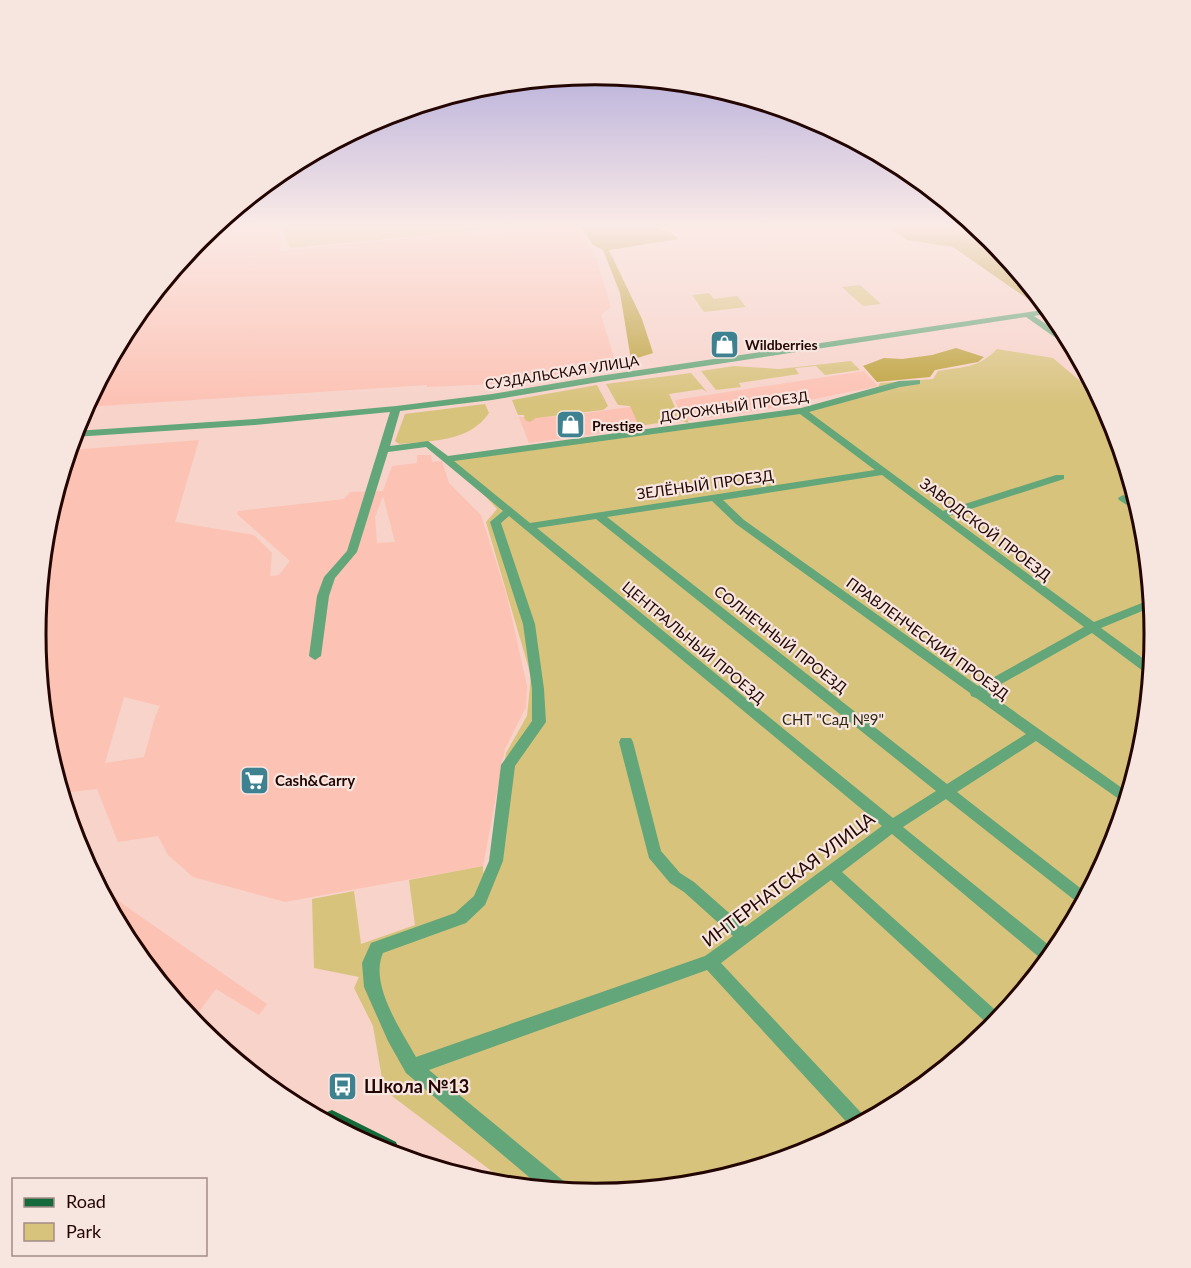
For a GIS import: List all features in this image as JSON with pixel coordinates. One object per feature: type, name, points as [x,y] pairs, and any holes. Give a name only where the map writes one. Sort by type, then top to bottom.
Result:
[{"type":"street","name":"СУЗДАЛЬСКАЯ УЛИЦА","points":[[85,433],[255,422],[396,409],[492,397],[1040,313]]},
{"type":"street","points":[[1028,315],[1055,333]]},
{"type":"street","name":"ДОРОЖНЫЙ ПРОЕЗД","points":[[446,459],[802,411],[900,384],[916,382]]},
{"type":"street","points":[[315,656],[323,596],[330,577],[352,552],[396,409]]},
{"type":"street","name":"ЗАВОДСКОЙ ПРОЕЗД","points":[[802,411],[1143,665]]},
{"type":"street","name":"ЦЕНТРАЛЬНЫЙ ПРОЕЗД","points":[[385,449],[428,444],[1043,951]]},
{"type":"street","name":"ЗЕЛЁНЫЙ ПРОЕЗД","points":[[529,526],[885,472]]},
{"type":"street","points":[[941,515],[1060,477]]},
{"type":"street","name":"ПРАВЛЕНЧЕСКИЙ ПРОЕЗД","points":[[715,498],[740,522],[1120,794]]},
{"type":"street","points":[[1123,498],[1128,501]]},
{"type":"street","points":[[510,511],[495,522],[529,624],[538,689],[539,722],[508,765],[496,861],[480,900],[460,918],[377,948],[370,963],[372,987],[412,1067],[548,1181]]},
{"type":"street","name":"СОЛНЕЧНЫЙ ПРОЕЗД","points":[[598,515],[1078,895]]},
{"type":"street","points":[[976,693],[1094,627],[1143,607]]},
{"type":"street","name":"ИНТЕРНАТСКАЯ УЛИЦА","points":[[412,1067],[710,962],[891,827],[1035,735]]},
{"type":"street","points":[[626,742],[654,854],[675,878],[689,887],[744,936]]},
{"type":"street","points":[[831,871],[990,1016]]},
{"type":"street","points":[[710,962],[854,1118]]},
{"type":"shaded area","points":[[172,285],[604,285],[611,307],[601,315],[616,364],[589,373],[494,384],[427,387],[427,385],[96,406],[120,359]]},
{"type":"shaded area","points":[[617,285],[626,285],[642,319],[653,353],[631,360]]},
{"type":"shaded area","points":[[1008,285],[1019,285],[1032,302]]},
{"type":"shaded area","points":[[956,348],[984,357],[978,362],[935,370],[930,377],[877,382],[863,366],[884,358],[902,359],[932,355]]},
{"type":"shaded area","points":[[864,371],[878,386],[756,411],[683,421],[675,400]]},
{"type":"shaded area","points":[[636,406],[643,427],[529,443],[519,417],[566,416]]},
{"type":"shaded area","points":[[199,440],[175,522],[254,535],[272,553],[270,576],[279,575],[290,561],[237,514],[238,511],[344,499],[350,492],[383,491],[392,466],[417,463],[417,455],[431,455],[432,462],[442,461],[449,483],[481,515],[507,596],[527,686],[526,707],[505,749],[483,866],[285,902],[193,877],[168,855],[158,836],[118,842],[97,789],[70,792],[51,706],[46,634],[51,562],[57,527],[65,492],[79,449]],"holes":[[[383,496],[395,542],[377,543],[375,517]],[[124,697],[160,706],[144,757],[105,763]]]},
{"type":"shaded area","points":[[113,895],[267,1004],[259,1015],[216,989],[198,1012],[160,968],[139,939]]},
{"type":"green space","points":[[860,285],[881,304],[863,306],[842,287]]},
{"type":"green space","points":[[709,293],[714,299],[737,296],[746,307],[704,312],[692,295]]},
{"type":"green space","name":"СНТ \"Сад №9\"","points":[[997,349],[1053,358],[1085,385],[1103,424],[1126,492],[1140,562],[1144,634],[1143,670],[1134,741],[1126,776],[1103,844],[1071,909],[1031,968],[1008,996],[957,1047],[901,1090],[870,1109],[806,1141],[738,1164],[703,1172],[631,1182],[560,1182],[494,1173],[384,1090],[373,1026],[354,988],[359,977],[314,968],[312,899],[354,891],[361,944],[415,925],[409,880],[483,866],[483,873],[490,862],[506,753],[527,716],[531,676],[486,522],[497,509],[452,460],[824,406],[876,392],[880,383],[933,379],[938,371],[977,363]]},
{"type":"green space","points":[[851,361],[860,370],[825,375],[816,366],[795,368],[799,374],[739,383],[741,387],[716,390],[701,371],[734,366],[779,369]]},
{"type":"green space","points":[[691,373],[707,392],[702,389],[669,394],[681,420],[687,419],[689,423],[678,420],[639,426],[630,406],[618,405],[606,384]]},
{"type":"green space","points":[[597,385],[608,406],[603,410],[536,418],[530,422],[525,420],[524,415],[518,415],[512,400]]},
{"type":"green space","points":[[485,404],[489,413],[481,423],[460,435],[423,442],[399,444],[395,441],[405,414]]},
{"type":"place","name":"Wildberries","points":[[724,344]]},
{"type":"place","name":"Prestige","points":[[571,425]]},
{"type":"place","name":"Cash&Carry","points":[[254,780]]},
{"type":"place","name":"Школа №13","points":[[343,1086]]}]
